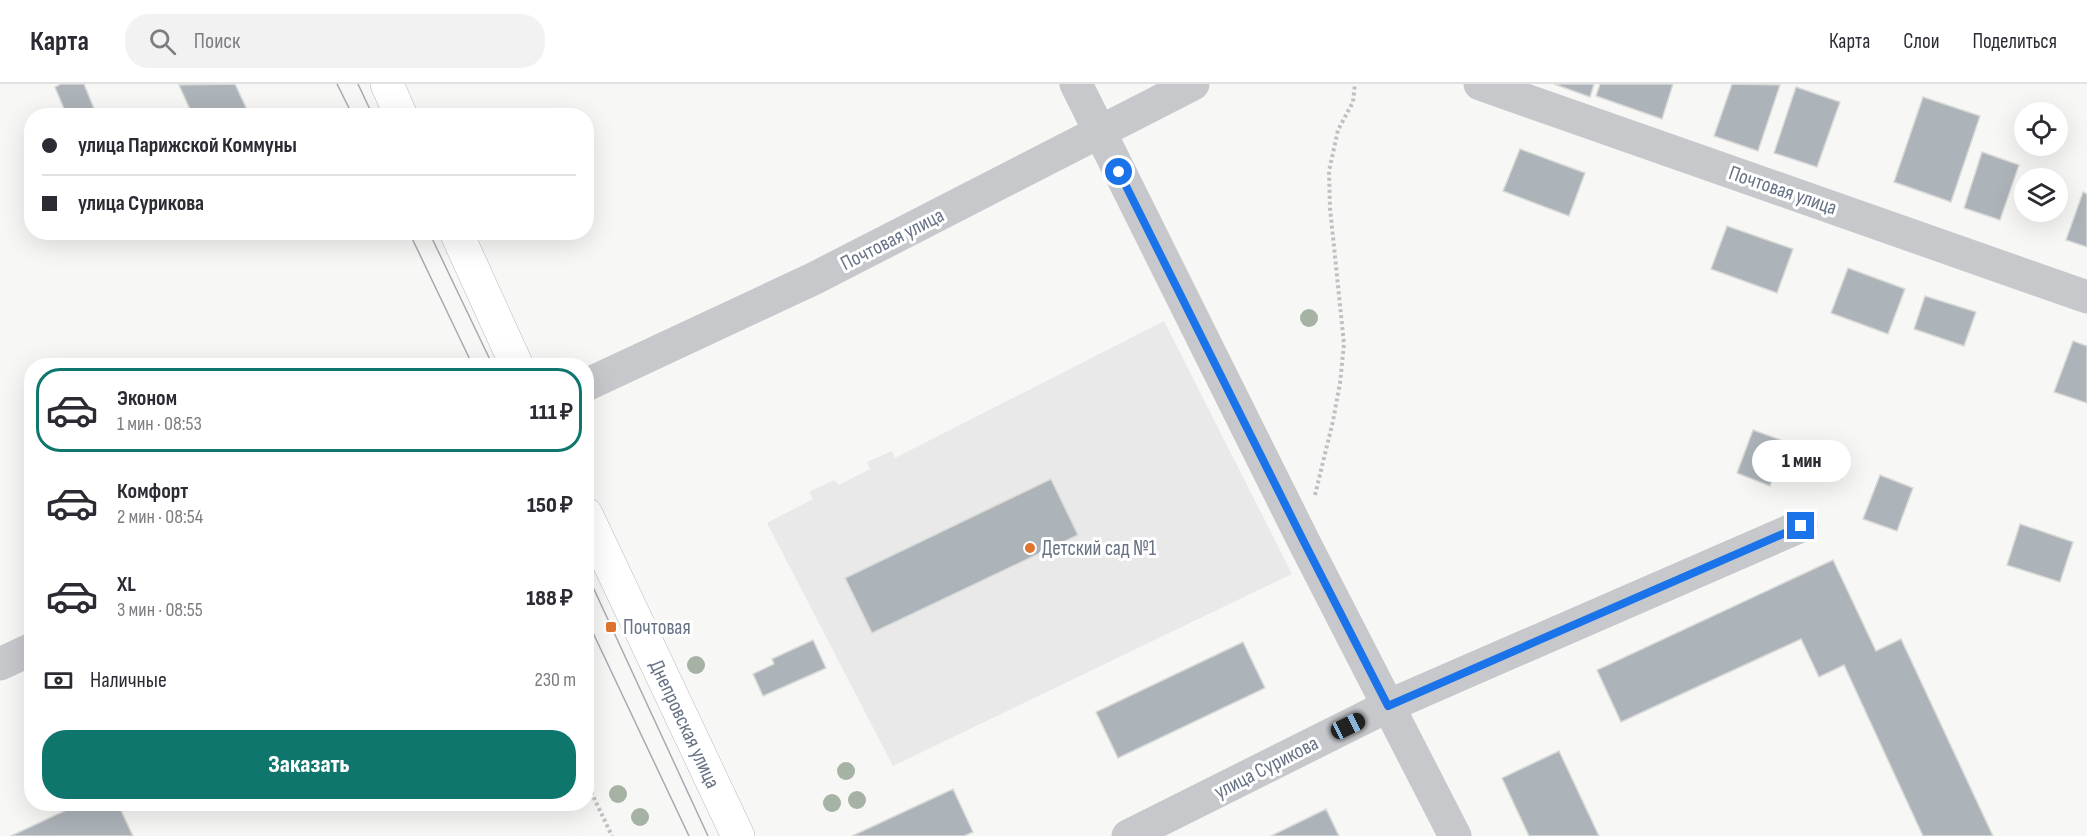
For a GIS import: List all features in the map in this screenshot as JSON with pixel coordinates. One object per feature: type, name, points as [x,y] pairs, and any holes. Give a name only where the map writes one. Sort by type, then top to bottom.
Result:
[{"type":"street","points":[[387,84],[398,108]]},
{"type":"street","points":[[1076,84],[1304,542],[1455,836]]},
{"type":"street","name":"Почтовая улица","points":[[594,381],[813,279],[1193,84]]},
{"type":"street","name":"Почтовая улица","points":[[1480,84],[2087,297]]},
{"type":"street","points":[[460,240],[513,358]]},
{"type":"street","name":"улица Сурикова","points":[[1128,836],[1388,706],[1801,526]]},
{"type":"street","name":"Днепровская улица","points":[[594,531],[738,836]]},
{"type":"street","points":[[0,664],[24,653]]},
{"type":"path","points":[[1304,542],[1340,383],[1344,344],[1330,208],[1329,171],[1338,130],[1353,102],[1355,84]]},
{"type":"path","points":[[594,798],[612,836]]},
{"type":"shaded area","name":"Детский сад №1","points":[[1164,321],[1292,574],[893,766],[767,523],[813,499],[809,492],[834,480],[839,485],[870,469],[867,462],[892,451],[895,458]]},
{"type":"building","points":[[61,84],[84,84],[94,108],[64,108],[55,87]]},
{"type":"building","points":[[235,84],[246,108],[189,108],[179,85]]},
{"type":"building","points":[[1554,84],[1594,84],[1590,97]]},
{"type":"building","points":[[1600,84],[1673,84],[1662,119],[1596,96]]},
{"type":"building","points":[[1732,84],[1780,85],[1758,151],[1714,136]]},
{"type":"building","points":[[1796,87],[1840,102],[1817,167],[1774,153]]},
{"type":"building","points":[[1923,97],[1980,116],[1951,202],[1894,182]]},
{"type":"building","points":[[1520,149],[1585,173],[1569,216],[1503,191]]},
{"type":"building","points":[[1982,152],[2019,165],[2018,168],[2014,168],[2014,179],[2000,220],[1964,208]]},
{"type":"building","points":[[2083,192],[2087,194],[2087,247],[2066,240]]},
{"type":"building","points":[[1727,226],[1793,249],[1777,293],[1711,269]]},
{"type":"building","points":[[1848,268],[1905,289],[1888,334],[1831,313]]},
{"type":"building","points":[[1925,296],[1976,312],[1964,346],[1914,329]]},
{"type":"building","points":[[2073,341],[2087,346],[2087,403],[2054,392]]},
{"type":"building","points":[[1753,430],[1786,442],[1770,486],[1737,473]]},
{"type":"building","points":[[1880,475],[1913,488],[1897,531],[1863,519]]},
{"type":"building","points":[[1051,479],[1078,535],[872,633],[845,578]]},
{"type":"building","points":[[2020,524],[2073,542],[2060,582],[2007,565]]},
{"type":"building","points":[[1833,560],[1876,651],[1901,639],[1993,836],[1923,836],[1844,665],[1819,677],[1801,639],[1621,722],[1597,670]]},
{"type":"building","points":[[813,640],[826,668],[763,696],[753,674],[774,664],[772,659]]},
{"type":"building","points":[[1243,642],[1265,688],[1118,758],[1096,712]]},
{"type":"building","points":[[1559,751],[1599,836],[1529,836],[1502,778]]},
{"type":"building","points":[[953,789],[973,832],[964,836],[852,836]]},
{"type":"building","points":[[1326,809],[1339,836],[1271,836]]},
{"type":"building","points":[[64,811],[121,811],[133,836],[11,836]]},
{"type":"tram line","points":[[337,84],[349,108]]},
{"type":"tram line","points":[[358,84],[369,108]]},
{"type":"tram line","points":[[413,240],[469,358]]},
{"type":"tram line","points":[[433,240],[489,358]]},
{"type":"tram line","points":[[594,589],[708,836]]},
{"type":"tram line","points":[[594,635],[689,836]]},
{"type":"place","name":"Детский сад №1","points":[[1030,548]]},
{"type":"place","name":"Почтовая","points":[[611,627]]},
{"type":"route","points":[[1119,172],[1388,706],[1801,526]]}]
